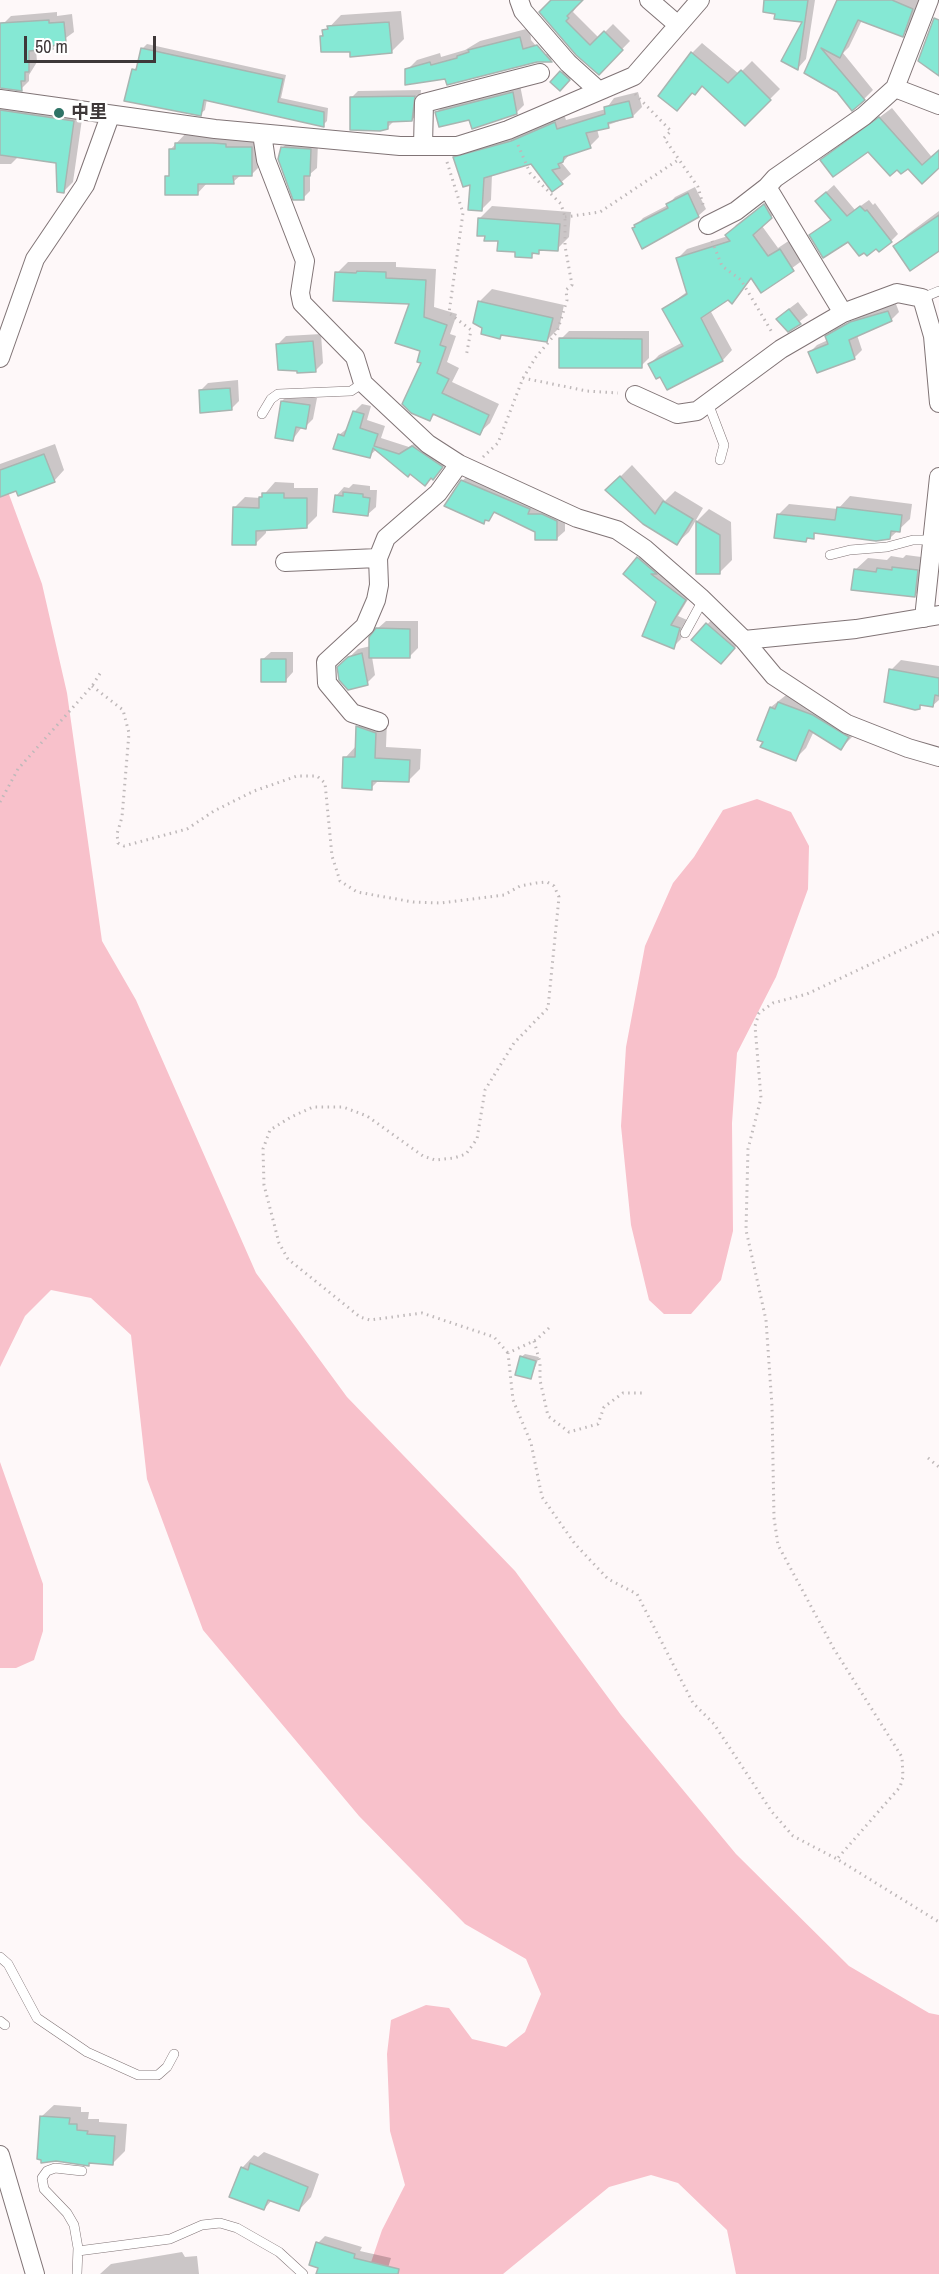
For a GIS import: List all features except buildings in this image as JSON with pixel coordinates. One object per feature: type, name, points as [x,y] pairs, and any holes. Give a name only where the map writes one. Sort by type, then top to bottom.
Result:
[{"type":"street","points":[[519,0],[524,11],[568,63],[598,91]]},
{"type":"street","points":[[649,0],[678,25]]},
{"type":"street","points":[[0,99],[110,116],[262,134],[400,146],[457,146],[512,128],[634,76],[700,0]]},
{"type":"street","points":[[708,225],[736,211],[775,178],[864,116],[895,88],[929,0]]},
{"type":"street","points":[[423,146],[424,103],[540,73]]},
{"type":"street","points":[[895,88],[939,105]]},
{"type":"street","points":[[0,358],[35,258],[86,185],[110,116]]},
{"type":"street","points":[[262,134],[266,160],[305,261],[300,293],[302,303],[355,357],[363,382],[428,444],[465,466],[577,518],[616,530],[645,549],[703,600],[744,640],[774,676],[847,724],[908,748],[939,757]]},
{"type":"street","points":[[767,187],[843,313]]},
{"type":"street","points":[[635,395],[678,414],[697,411],[781,349],[843,313],[897,293],[931,295],[939,403]]},
{"type":"street","points":[[379,722],[352,713],[327,683],[326,662],[365,626],[376,600],[379,585],[378,558],[386,538],[465,466]]},
{"type":"street","points":[[744,640],[856,628],[931,616],[933,540],[939,477]]},
{"type":"street","points":[[285,562],[378,558]]},
{"type":"street","points":[[0,2155],[35,2274]]},
{"type":"lane","points":[[262,414],[271,399],[278,394],[351,391],[363,382]]},
{"type":"lane","points":[[708,403],[724,445],[720,460]]},
{"type":"lane","points":[[830,555],[850,550],[887,547],[913,540],[933,540]]},
{"type":"lane","points":[[685,633],[703,600]]},
{"type":"lane","points":[[0,1957],[8,1964],[37,2018],[87,2052],[138,2075],[158,2075],[167,2067],[174,2054]]},
{"type":"lane","points":[[77,2274],[78,2251],[74,2225],[67,2213],[44,2189],[42,2178],[47,2171],[55,2168],[82,2171]]},
{"type":"lane","points":[[78,2251],[170,2239],[202,2225],[220,2223],[237,2228],[279,2252],[303,2274]]},
{"type":"path","points":[[465,466],[498,443],[524,378],[536,357],[557,332],[567,300],[566,290],[572,285],[565,246],[565,217],[561,204],[530,173],[512,128]]},
{"type":"path","points":[[442,146],[463,213],[449,313],[471,330],[465,357]]},
{"type":"path","points":[[565,217],[600,212],[678,160]]},
{"type":"path","points":[[524,378],[587,391],[635,395]]},
{"type":"path","points":[[0,802],[18,769],[102,672]]},
{"type":"path","points":[[92,686],[123,710],[129,733],[122,818],[117,834],[118,843],[124,846],[187,829],[214,811],[254,791],[297,776],[317,776],[325,783],[333,856],[340,881],[357,892],[413,902],[441,903],[504,895],[520,886],[536,883],[547,882],[554,886],[559,897],[548,1008],[514,1043],[485,1090],[477,1139],[466,1154],[435,1160],[423,1156],[367,1116],[343,1107],[313,1107],[291,1117],[270,1130],[263,1149],[264,1185],[279,1243],[288,1258],[360,1317],[370,1320],[422,1313],[494,1337],[508,1353],[513,1400],[531,1443],[542,1497],[575,1544],[608,1579],[637,1594],[693,1703],[714,1724],[772,1812],[793,1836],[837,1859],[939,1922]]},
{"type":"path","points":[[837,1859],[900,1787],[903,1776],[902,1757],[834,1649],[778,1545],[774,1518],[772,1406],[766,1320],[746,1230],[748,1149],[761,1098],[756,1026],[759,1012],[773,1003],[807,994],[939,932]]},
{"type":"path","points":[[508,1353],[534,1341],[549,1328]]},
{"type":"path","points":[[534,1341],[540,1362],[540,1380],[548,1416],[569,1432],[598,1424],[604,1407],[617,1396],[623,1393],[645,1393]]},
{"type":"path","points":[[928,1458],[939,1467]]},
{"type":"shaded area","points":[[0,470],[42,584],[67,693],[102,941],[136,1000],[256,1273],[347,1397],[515,1571],[621,1715],[736,1854],[849,1966],[929,2013],[939,2015],[939,2274],[736,2274],[727,2230],[678,2183],[651,2175],[609,2187],[503,2274],[367,2274],[382,2230],[405,2185],[390,2131],[387,2054],[391,2020],[426,2005],[449,2008],[472,2039],[506,2047],[525,2032],[541,1994],[526,1959],[465,1924],[359,1816],[203,1630],[147,1479],[131,1335],[91,1298],[51,1290],[25,1316],[0,1367]]},
{"type":"shaded area","points":[[757,799],[791,812],[809,846],[808,889],[776,977],[737,1053],[732,1123],[733,1231],[721,1280],[691,1314],[664,1314],[649,1300],[631,1225],[621,1126],[626,1047],[645,946],[673,883],[694,857],[723,810]]},
{"type":"shaded area","points":[[0,1462],[43,1584],[43,1631],[34,1660],[16,1668],[0,1668]]},
{"type":"place","name":"中里","points":[[59,113]]}]
